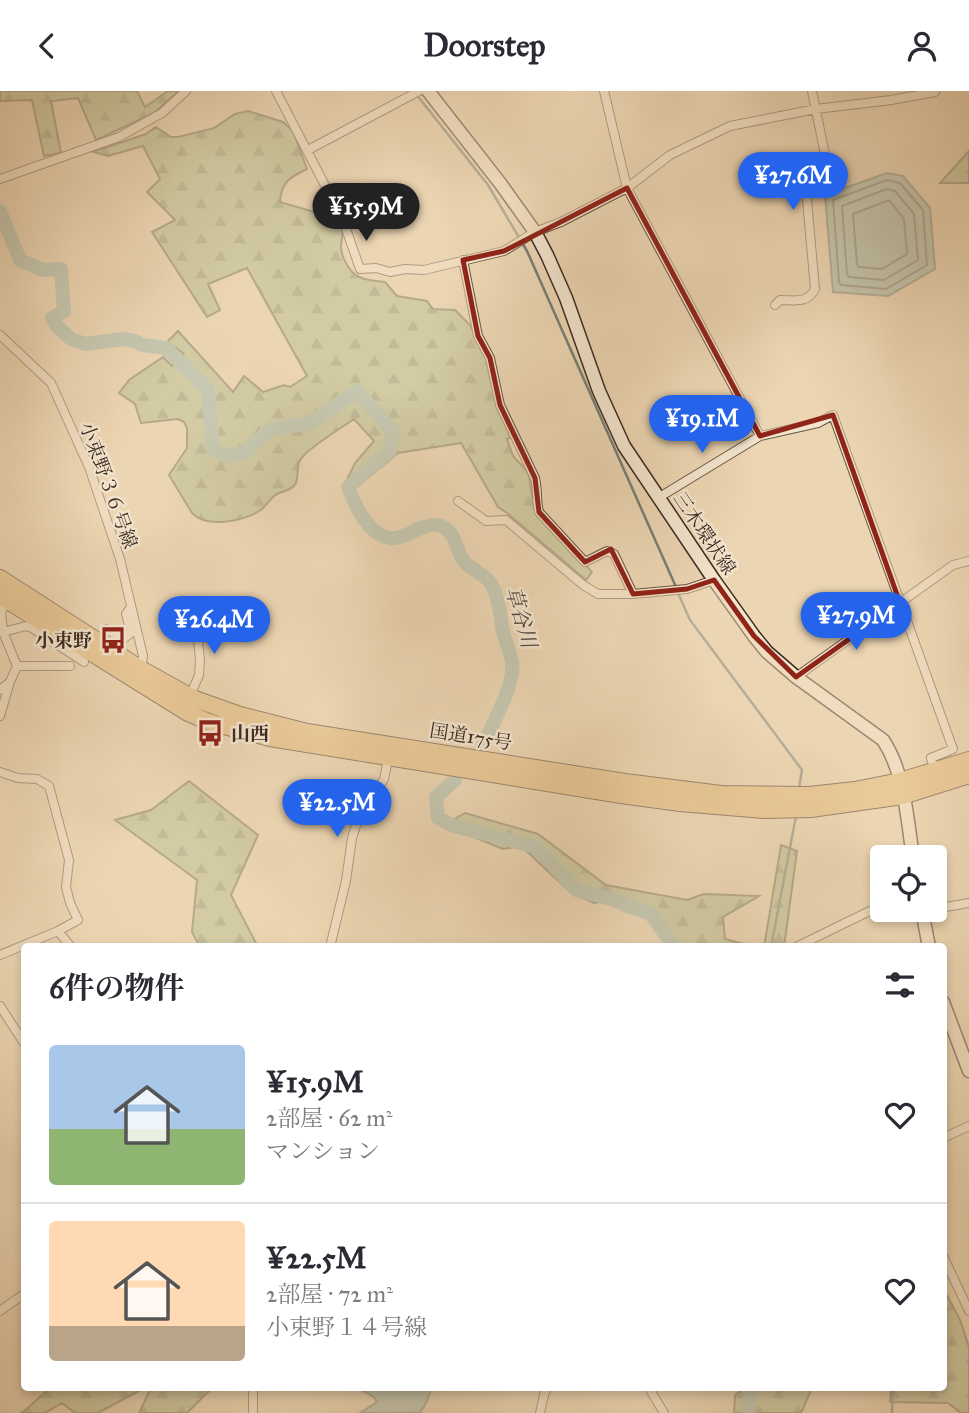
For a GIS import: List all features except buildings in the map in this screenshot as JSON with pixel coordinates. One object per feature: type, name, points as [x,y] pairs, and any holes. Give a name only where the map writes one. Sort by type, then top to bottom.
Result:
[{"type":"highway","name":"国道175号","points":[[0,578],[7,594],[188,713],[209,722],[270,738],[721,794],[809,795],[901,789],[969,775]]},
{"type":"highway","name":"国道175号","points":[[7,594],[190,697],[283,727],[389,752]]},
{"type":"highway","name":"国道175号","points":[[901,789],[935,771],[969,760]]},
{"type":"main road","name":"三木環状線","points":[[428,91],[535,232],[566,298],[599,391],[624,446],[714,580],[767,652],[796,677],[883,740],[895,762],[911,845]]},
{"type":"main road","points":[[928,922],[929,943]]},
{"type":"main road","points":[[947,1009],[963,1039],[969,1071]]},
{"type":"street","points":[[0,179],[119,137],[162,113],[186,91]]},
{"type":"street","points":[[276,91],[342,220],[360,269],[376,268],[390,272],[405,269],[424,270],[504,251],[535,232],[561,222],[627,188],[670,155],[730,126],[816,109],[891,100],[935,91]]},
{"type":"street","points":[[307,150],[419,91]]},
{"type":"street","points":[[604,91],[627,188],[760,436]]},
{"type":"street","points":[[775,305],[780,299],[803,300],[811,296],[815,289],[805,178],[828,169],[812,91]]},
{"type":"street","points":[[463,260],[478,336],[490,358],[500,405],[535,478],[539,512],[585,562],[607,551],[614,554],[633,594]]},
{"type":"street","name":"小束野３６号線","points":[[0,335],[51,383],[89,467],[120,559],[143,656],[141,669]]},
{"type":"street","points":[[658,498],[760,436],[818,423],[833,415],[953,749],[931,758],[935,771]]},
{"type":"street","points":[[458,501],[485,521],[506,520],[583,585],[598,594],[687,589],[714,580]]},
{"type":"street","points":[[796,677],[953,565],[969,561]]},
{"type":"street","points":[[0,716],[17,666],[3,632],[1,612],[7,594]]},
{"type":"street","points":[[106,629],[123,639],[131,633],[126,614],[131,607]]},
{"type":"street","points":[[190,697],[199,675],[200,660],[195,610]]},
{"type":"street","points":[[3,632],[26,626],[32,628],[84,662]]},
{"type":"street","points":[[17,666],[70,666]]},
{"type":"street","points":[[0,690],[10,682]]},
{"type":"street","points":[[331,943],[346,881],[352,838],[358,819],[384,779],[389,752]]},
{"type":"street","points":[[0,772],[18,778],[37,779],[49,786],[69,860],[66,887],[78,920],[58,932],[30,943]]},
{"type":"street","points":[[947,907],[969,903]]},
{"type":"street","points":[[804,943],[870,911]]},
{"type":"street","points":[[58,932],[68,943]]},
{"type":"street","points":[[0,955],[21,947]]},
{"type":"street","points":[[0,1006],[21,1038]]},
{"type":"street","points":[[947,1135],[969,1126]]},
{"type":"street","points":[[947,1264],[969,1311]]},
{"type":"street","points":[[0,1311],[21,1296]]},
{"type":"street","points":[[253,1391],[253,1413]]},
{"type":"street","points":[[540,1413],[546,1391]]},
{"type":"street","points":[[651,1391],[664,1413]]},
{"type":"highlighted area","points":[[627,188],[760,436],[833,415],[900,603],[796,677],[754,636],[714,580],[687,589],[633,594],[611,549],[585,562],[539,512],[535,478],[500,405],[490,358],[478,336],[463,260],[504,251]]},
{"type":"green space","points":[[0,91],[137,91],[145,107],[168,91],[179,91],[154,113],[96,140],[78,98],[51,101],[61,153],[44,156],[32,100],[0,101]]},
{"type":"green space","points":[[248,111],[283,122],[293,131],[307,169],[288,181],[282,190],[280,202],[338,219],[343,229],[342,255],[353,273],[362,278],[385,282],[397,296],[427,301],[433,309],[455,310],[470,325],[488,360],[513,456],[529,476],[534,508],[592,572],[586,580],[498,507],[461,443],[398,453],[346,496],[343,488],[355,463],[374,441],[354,419],[305,454],[300,461],[295,485],[275,495],[262,509],[237,520],[217,522],[207,521],[192,513],[169,475],[187,448],[187,428],[184,422],[178,419],[141,423],[135,404],[119,393],[129,380],[163,357],[172,366],[184,354],[167,342],[178,331],[233,392],[244,376],[263,392],[284,385],[290,387],[307,376],[247,268],[208,284],[220,310],[207,317],[152,232],[175,220],[147,192],[160,179],[143,146],[108,156],[93,152],[146,134],[156,127],[171,137],[178,137],[214,128],[235,114]]},
{"type":"green space","points":[[969,151],[969,183],[940,183]]},
{"type":"green space","points":[[189,781],[258,835],[231,895],[256,943],[198,943],[192,932],[197,880],[115,820],[151,810]]},
{"type":"green space","points":[[465,813],[538,834],[606,885],[687,900],[704,894],[759,896],[723,917],[725,939],[740,943],[669,943],[646,908],[624,898],[594,903],[570,892],[521,846],[503,849],[454,829],[453,820]]},
{"type":"green space","points":[[781,845],[797,851],[785,943],[765,943]]},
{"type":"green space","points":[[947,1296],[960,1320],[969,1347],[969,1413],[961,1413],[948,1403],[890,1402],[891,1391],[947,1391]]},
{"type":"green space","points":[[47,1391],[138,1391],[98,1413],[75,1413],[62,1403],[45,1413],[20,1413]]},
{"type":"green space","points":[[150,1391],[209,1391],[187,1413],[139,1413]]},
{"type":"green space","points":[[741,1391],[811,1391],[801,1413],[734,1413],[735,1395]]},
{"type":"water","points":[[887,173],[903,176],[930,208],[935,269],[888,296],[833,292],[825,195]]},
{"type":"water","points":[[363,1391],[431,1391],[420,1413],[360,1413],[377,1402]]},
{"type":"waterway","points":[[416,94],[488,185],[527,251],[676,587]]},
{"type":"waterway","name":"草谷川","points":[[0,211],[20,260],[43,270],[61,269],[64,311],[52,318],[57,326],[71,339],[85,344],[124,339],[166,348],[208,390],[213,449],[226,456],[245,452],[269,430],[310,423],[357,391],[392,430],[390,451],[348,487],[363,518],[375,531],[390,538],[432,525],[446,529],[453,537],[464,561],[486,578],[495,591],[512,671],[507,693],[482,747]]},
{"type":"waterway","points":[[678,593],[690,620],[802,770],[799,788]]},
{"type":"waterway","name":"草谷川","points":[[455,780],[436,797],[438,818],[454,826],[536,847],[576,890],[650,913],[671,943]]},
{"type":"waterway","points":[[772,943],[796,816]]},
{"type":"waterway","name":"草谷川","points":[[749,1413],[751,1391]]},
{"type":"waterway","points":[[892,1413],[893,1391]]},
{"type":"place","name":"小束野","points":[[113,640]]},
{"type":"place","name":"山西","points":[[210,733]]}]
